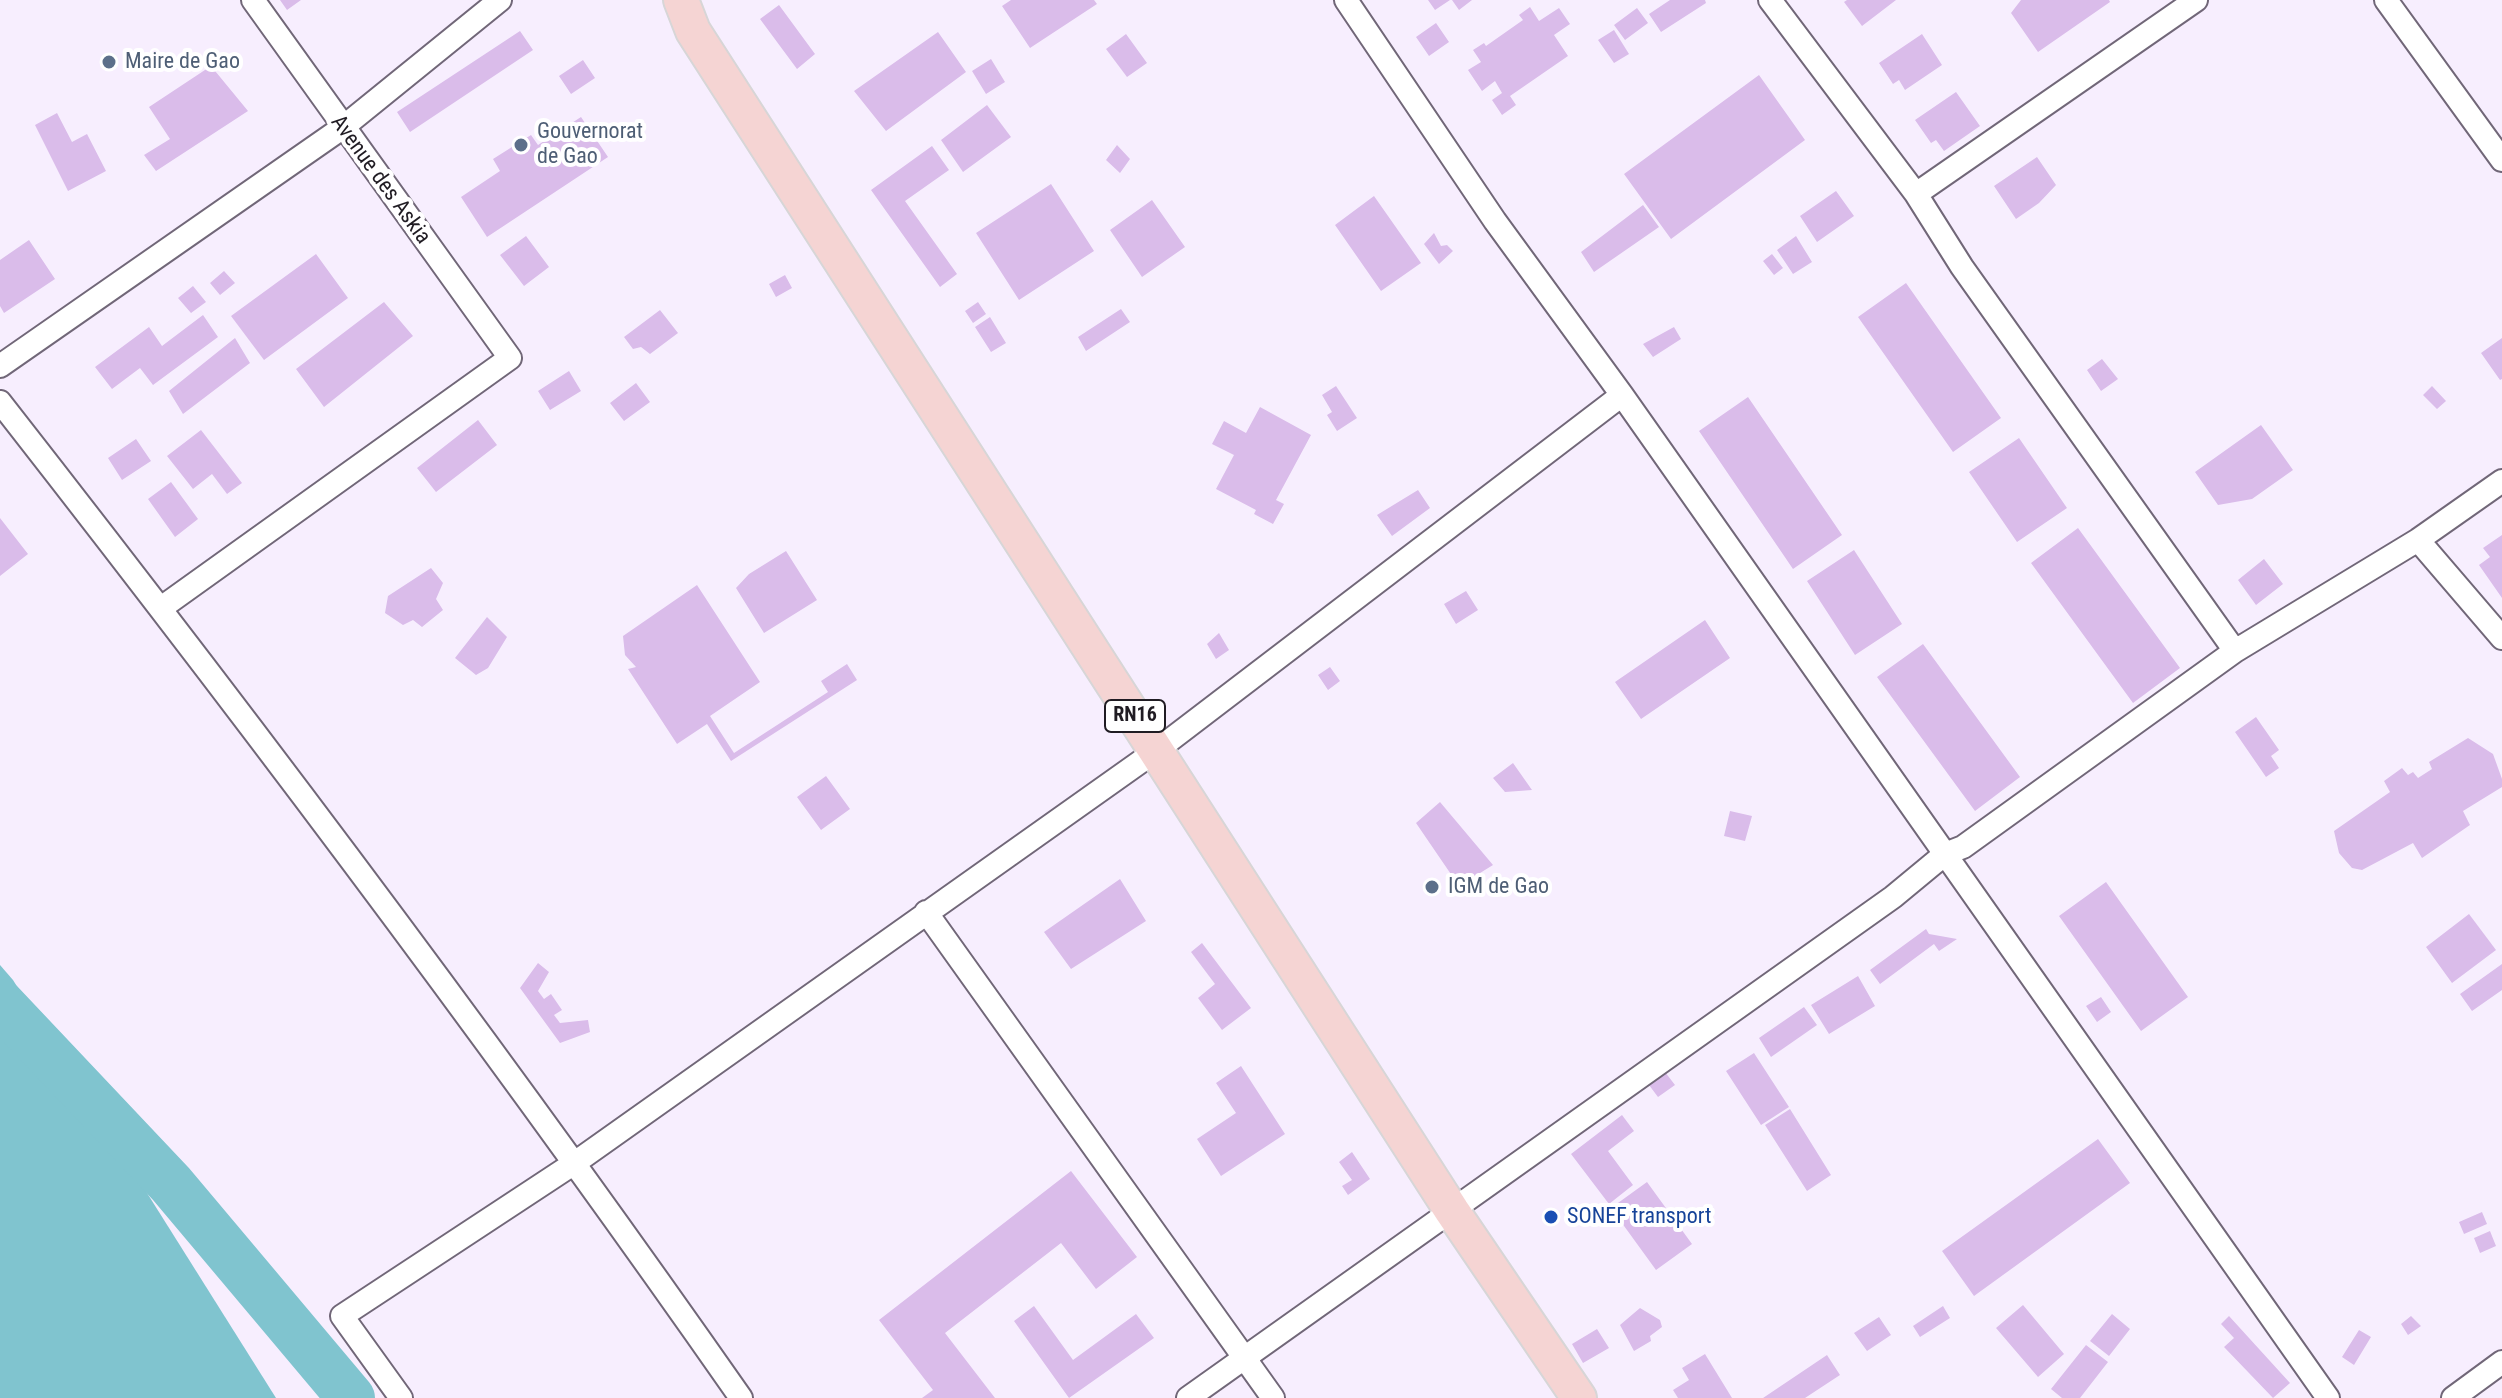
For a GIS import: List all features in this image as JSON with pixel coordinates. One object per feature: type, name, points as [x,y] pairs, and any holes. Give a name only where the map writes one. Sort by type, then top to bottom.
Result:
[{"type":"main road","name":"RN16","points":[[661,0],[693,31]]},
{"type":"main road","name":"RN16","points":[[681,0],[693,31],[1452,1211],[1579,1398]]},
{"type":"street","name":"Avenue des Askia","points":[[161,608],[510,358],[253,0]]},
{"type":"street","points":[[0,366],[342,128],[495,6],[521,0]]},
{"type":"street","points":[[1346,0],[1495,221],[1622,395],[2328,1398]]},
{"type":"street","points":[[1770,0],[1916,194],[1962,267],[2235,651]]},
{"type":"street","points":[[1916,194],[2196,0]]},
{"type":"street","points":[[2386,0],[2502,160]]},
{"type":"street","points":[[401,1398],[342,1316],[576,1162],[1157,750],[1622,395]]},
{"type":"street","points":[[0,402],[161,608],[576,1162],[741,1398]]},
{"type":"street","points":[[1188,1398],[1893,897],[1945,854],[1963,847],[2235,651],[2418,540],[2502,481]]},
{"type":"street","points":[[2418,540],[2502,638]]},
{"type":"street","points":[[926,912],[1273,1398]]},
{"type":"street","points":[[2453,1398],[2502,1362]]},
{"type":"water","points":[[0,965],[13,980],[276,1398],[0,1398]]},
{"type":"building","points":[[280,0],[301,0],[287,10]]},
{"type":"building","points":[[1011,0],[1094,0],[1097,4],[1030,48],[1002,6]]},
{"type":"building","points":[[1428,0],[1450,0],[1435,10]]},
{"type":"building","points":[[1452,0],[1472,0],[1459,10]]},
{"type":"building","points":[[1670,0],[1705,0],[1706,3],[1661,32],[1649,14]]},
{"type":"building","points":[[1896,0],[1862,26],[1844,2]]},
{"type":"building","points":[[2021,0],[2110,2],[2038,52],[2011,13]]},
{"type":"building","points":[[779,5],[815,54],[797,69],[760,19]]},
{"type":"building","points":[[1530,7],[1539,21],[1559,8],[1570,24],[1554,35],[1568,56],[1510,96],[1516,105],[1502,115],[1492,100],[1502,93],[1495,81],[1482,91],[1468,70],[1481,62],[1473,50],[1484,43],[1486,46],[1523,20],[1519,15]]},
{"type":"building","points":[[1637,8],[1648,23],[1625,40],[1614,25]]},
{"type":"building","points":[[1436,23],[1449,42],[1429,56],[1416,37]]},
{"type":"building","points":[[1614,30],[1629,54],[1614,63],[1598,40]]},
{"type":"building","points":[[520,31],[533,50],[410,132],[397,112]]},
{"type":"building","points":[[938,32],[966,72],[886,131],[854,91]]},
{"type":"building","points":[[1126,34],[1147,63],[1127,77],[1106,49]]},
{"type":"building","points":[[1922,34],[1942,65],[1905,90],[1899,80],[1893,84],[1879,63]]},
{"type":"building","points":[[991,59],[1005,82],[986,94],[972,71]]},
{"type":"building","points":[[583,60],[595,78],[571,94],[559,76]]},
{"type":"building","points":[[211,66],[248,111],[156,171],[144,155],[170,139],[149,107]]},
{"type":"building","points":[[1759,75],[1805,140],[1671,239],[1624,174]]},
{"type":"building","points":[[1956,92],[1980,126],[1944,151],[1936,140],[1931,143],[1915,120]]},
{"type":"building","points":[[987,105],[1011,137],[963,172],[941,140]]},
{"type":"building","points":[[57,113],[72,142],[87,134],[106,171],[68,191],[35,125]]},
{"type":"building","points":[[581,117],[608,157],[487,237],[461,197],[500,171],[493,159],[531,135],[538,145]]},
{"type":"building","points":[[1117,145],[1130,159],[1120,173],[1106,160]]},
{"type":"building","points":[[932,146],[949,170],[905,201],[957,274],[940,287],[871,190]]},
{"type":"building","points":[[2037,157],[2056,185],[2039,203],[2016,219],[1994,186]]},
{"type":"building","points":[[1051,184],[1094,251],[1019,300],[976,233]]},
{"type":"building","points":[[1836,191],[1854,216],[1817,242],[1800,216]]},
{"type":"building","points":[[1374,196],[1421,263],[1381,291],[1335,225]]},
{"type":"building","points":[[1152,200],[1185,247],[1142,277],[1110,230]]},
{"type":"building","points":[[1643,205],[1659,227],[1594,272],[1581,252]]},
{"type":"building","points":[[1434,233],[1441,246],[1447,245],[1453,251],[1439,264],[1424,244]]},
{"type":"building","points":[[526,236],[549,267],[524,286],[500,255]]},
{"type":"building","points":[[1796,236],[1812,262],[1793,274],[1777,250]]},
{"type":"building","points":[[29,240],[55,279],[4,313],[0,306],[0,260]]},
{"type":"building","points":[[316,254],[348,298],[264,360],[231,316]]},
{"type":"building","points":[[1772,254],[1783,268],[1774,275],[1763,261]]},
{"type":"building","points":[[224,271],[235,283],[220,295],[210,283]]},
{"type":"building","points":[[785,275],[792,288],[776,297],[769,284]]},
{"type":"building","points":[[1906,283],[2001,418],[1953,452],[1858,317]]},
{"type":"building","points":[[193,286],[206,302],[191,313],[178,298]]},
{"type":"building","points":[[384,302],[413,336],[324,407],[296,369]]},
{"type":"building","points":[[978,302],[986,314],[973,323],[965,311]]},
{"type":"building","points":[[1121,309],[1130,322],[1086,351],[1078,337]]},
{"type":"building","points":[[660,310],[678,333],[650,354],[641,347],[633,349],[624,337]]},
{"type":"building","points":[[203,315],[218,337],[153,385],[140,368],[112,389],[95,367],[149,327],[162,346]]},
{"type":"building","points":[[990,317],[1006,343],[991,352],[975,327]]},
{"type":"building","points":[[1674,327],[1681,339],[1653,357],[1643,344]]},
{"type":"building","points":[[235,338],[250,363],[183,414],[169,391]]},
{"type":"building","points":[[2502,338],[2502,379],[2500,380],[2481,353]]},
{"type":"building","points":[[2102,359],[2118,379],[2101,391],[2087,370]]},
{"type":"building","points":[[569,371],[581,391],[550,410],[538,391]]},
{"type":"building","points":[[636,383],[650,402],[624,421],[610,403]]},
{"type":"building","points":[[1336,386],[1357,418],[1337,431],[1327,415],[1332,412],[1322,395]]},
{"type":"building","points":[[2432,386],[2446,401],[2437,409],[2423,395]]},
{"type":"building","points":[[1748,397],[1842,535],[1793,569],[1699,431]]},
{"type":"building","points":[[1260,407],[1311,435],[1276,500],[1284,504],[1273,524],[1254,514],[1256,510],[1216,489],[1234,455],[1212,444],[1224,421],[1246,433]]},
{"type":"building","points":[[478,420],[497,445],[436,492],[417,468]]},
{"type":"building","points":[[2261,425],[2293,470],[2252,499],[2218,505],[2195,472]]},
{"type":"building","points":[[201,430],[242,483],[227,494],[212,474],[193,489],[167,456]]},
{"type":"building","points":[[2019,438],[2067,508],[2017,542],[1969,472]]},
{"type":"building","points":[[136,439],[151,461],[122,480],[108,458]]},
{"type":"building","points":[[171,482],[198,519],[175,537],[148,499]]},
{"type":"building","points":[[1418,490],[1430,508],[1392,536],[1377,515]]},
{"type":"building","points":[[0,518],[28,554],[0,576]]},
{"type":"building","points":[[2078,528],[2180,668],[2133,703],[2031,563]]},
{"type":"building","points":[[2502,535],[2502,598],[2479,565],[2490,557],[2483,548]]},
{"type":"building","points":[[1854,550],[1902,624],[1855,655],[1807,581]]},
{"type":"building","points":[[786,551],[817,600],[764,633],[736,588],[749,574]]},
{"type":"building","points":[[2264,559],[2283,584],[2256,605],[2238,580]]},
{"type":"building","points":[[431,568],[443,583],[436,599],[443,610],[422,627],[413,620],[403,625],[385,613],[388,596]]},
{"type":"building","points":[[697,585],[760,682],[710,716],[734,753],[828,692],[821,681],[847,664],[857,680],[731,761],[707,724],[677,744],[628,669],[636,667],[625,655],[623,636]]},
{"type":"building","points":[[1466,591],[1478,610],[1456,624],[1444,604]]},
{"type":"building","points":[[487,617],[507,637],[488,668],[476,675],[455,658]]},
{"type":"building","points":[[1705,620],[1730,658],[1641,719],[1615,682]]},
{"type":"building","points":[[1219,633],[1229,650],[1216,659],[1207,644]]},
{"type":"building","points":[[1923,644],[2020,777],[1975,811],[1877,677]]},
{"type":"building","points":[[1330,667],[1340,681],[1328,690],[1318,675]]},
{"type":"building","points":[[2256,717],[2279,750],[2271,756],[2279,768],[2266,777],[2235,732]]},
{"type":"building","points":[[2468,738],[2493,754],[2502,779],[2502,787],[2463,811],[2470,825],[2422,858],[2413,843],[2362,870],[2352,868],[2339,853],[2334,831],[2390,792],[2384,781],[2402,768],[2408,775],[2413,772],[2418,778],[2432,769],[2429,762]]},
{"type":"building","points":[[1513,763],[1532,790],[1505,792],[1493,778]]},
{"type":"building","points":[[826,776],[850,809],[821,830],[797,797]]},
{"type":"building","points":[[1440,802],[1493,865],[1459,886],[1416,823]]},
{"type":"building","points":[[1730,811],[1752,816],[1745,841],[1724,836]]},
{"type":"building","points":[[1120,879],[1146,921],[1071,969],[1044,932]]},
{"type":"building","points":[[2106,882],[2188,997],[2141,1031],[2059,916]]},
{"type":"building","points":[[2469,914],[2496,950],[2452,983],[2426,947]]},
{"type":"building","points":[[1926,929],[1929,934],[1957,939],[1939,951],[1934,944],[1880,984],[1870,970]]},
{"type":"building","points":[[1202,943],[1251,1008],[1222,1030],[1198,998],[1215,984],[1191,952]]},
{"type":"building","points":[[538,963],[549,972],[538,991],[544,999],[551,994],[562,1010],[554,1015],[560,1023],[588,1020],[590,1032],[560,1043],[520,988]]},
{"type":"building","points":[[2502,964],[2502,990],[2472,1011],[2460,994]]},
{"type":"building","points":[[1858,976],[1875,1006],[1829,1034],[1811,1005]]},
{"type":"building","points":[[2101,997],[2111,1012],[2097,1022],[2086,1006]]},
{"type":"building","points":[[1804,1007],[1817,1025],[1771,1057],[1759,1038]]},
{"type":"building","points":[[1754,1053],[1789,1107],[1761,1125],[1726,1071]]},
{"type":"building","points":[[1241,1066],[1285,1134],[1221,1176],[1197,1139],[1236,1113],[1216,1083]]},
{"type":"building","points":[[1665,1072],[1675,1085],[1658,1097],[1649,1085]]},
{"type":"building","points":[[1790,1109],[1831,1175],[1807,1191],[1765,1125]]},
{"type":"building","points":[[1622,1115],[1634,1131],[1608,1151],[1633,1185],[1609,1204],[1571,1154]]},
{"type":"building","points":[[2098,1139],[2130,1183],[1974,1296],[1942,1251]]},
{"type":"building","points":[[1352,1152],[1370,1179],[1348,1195],[1342,1186],[1352,1180],[1339,1162]]},
{"type":"building","points":[[1071,1171],[1137,1257],[1096,1289],[1061,1243],[945,1333],[995,1398],[922,1398],[933,1390],[879,1320]]},
{"type":"building","points":[[1647,1182],[1692,1244],[1656,1270],[1611,1208]]},
{"type":"building","points":[[2482,1212],[2487,1224],[2464,1234],[2459,1222]]},
{"type":"building","points":[[2490,1231],[2496,1246],[2480,1253],[2474,1238]]},
{"type":"building","points":[[2023,1305],[2064,1354],[2038,1377],[1996,1328]]},
{"type":"building","points":[[1034,1306],[1073,1360],[1136,1314],[1154,1338],[1069,1398],[1014,1321]]},
{"type":"building","points":[[1943,1306],[1950,1318],[1920,1337],[1913,1326]]},
{"type":"building","points":[[1640,1308],[1660,1320],[1662,1327],[1650,1336],[1651,1341],[1634,1351],[1620,1325]]},
{"type":"building","points":[[2112,1314],[2130,1329],[2109,1356],[2090,1341]]},
{"type":"building","points":[[2229,1316],[2290,1383],[2273,1398],[2224,1347],[2234,1338],[2221,1324]]},
{"type":"building","points":[[2411,1316],[2421,1326],[2408,1335],[2401,1324]]},
{"type":"building","points":[[1879,1317],[1891,1335],[1867,1351],[1854,1333]]},
{"type":"building","points":[[1597,1329],[1609,1348],[1583,1363],[1572,1344]]},
{"type":"building","points":[[2359,1330],[2371,1337],[2354,1365],[2342,1357]]},
{"type":"building","points":[[2086,1345],[2108,1362],[2080,1398],[2062,1398],[2051,1389]]},
{"type":"building","points":[[1705,1354],[1732,1398],[1678,1398],[1673,1390],[1689,1380],[1682,1368]]},
{"type":"building","points":[[1827,1355],[1840,1375],[1805,1398],[1763,1398]]},
{"type":"waterway","points":[[0,1003],[171,1184],[351,1398]]},
{"type":"place","name":"Maire de Gao","points":[[109,62]]},
{"type":"place","name":"Gouvernorat de Gao","points":[[521,145]]},
{"type":"place","name":"IGM de Gao","points":[[1432,887]]},
{"type":"place","name":"SONEF transport","points":[[1551,1217]]}]
